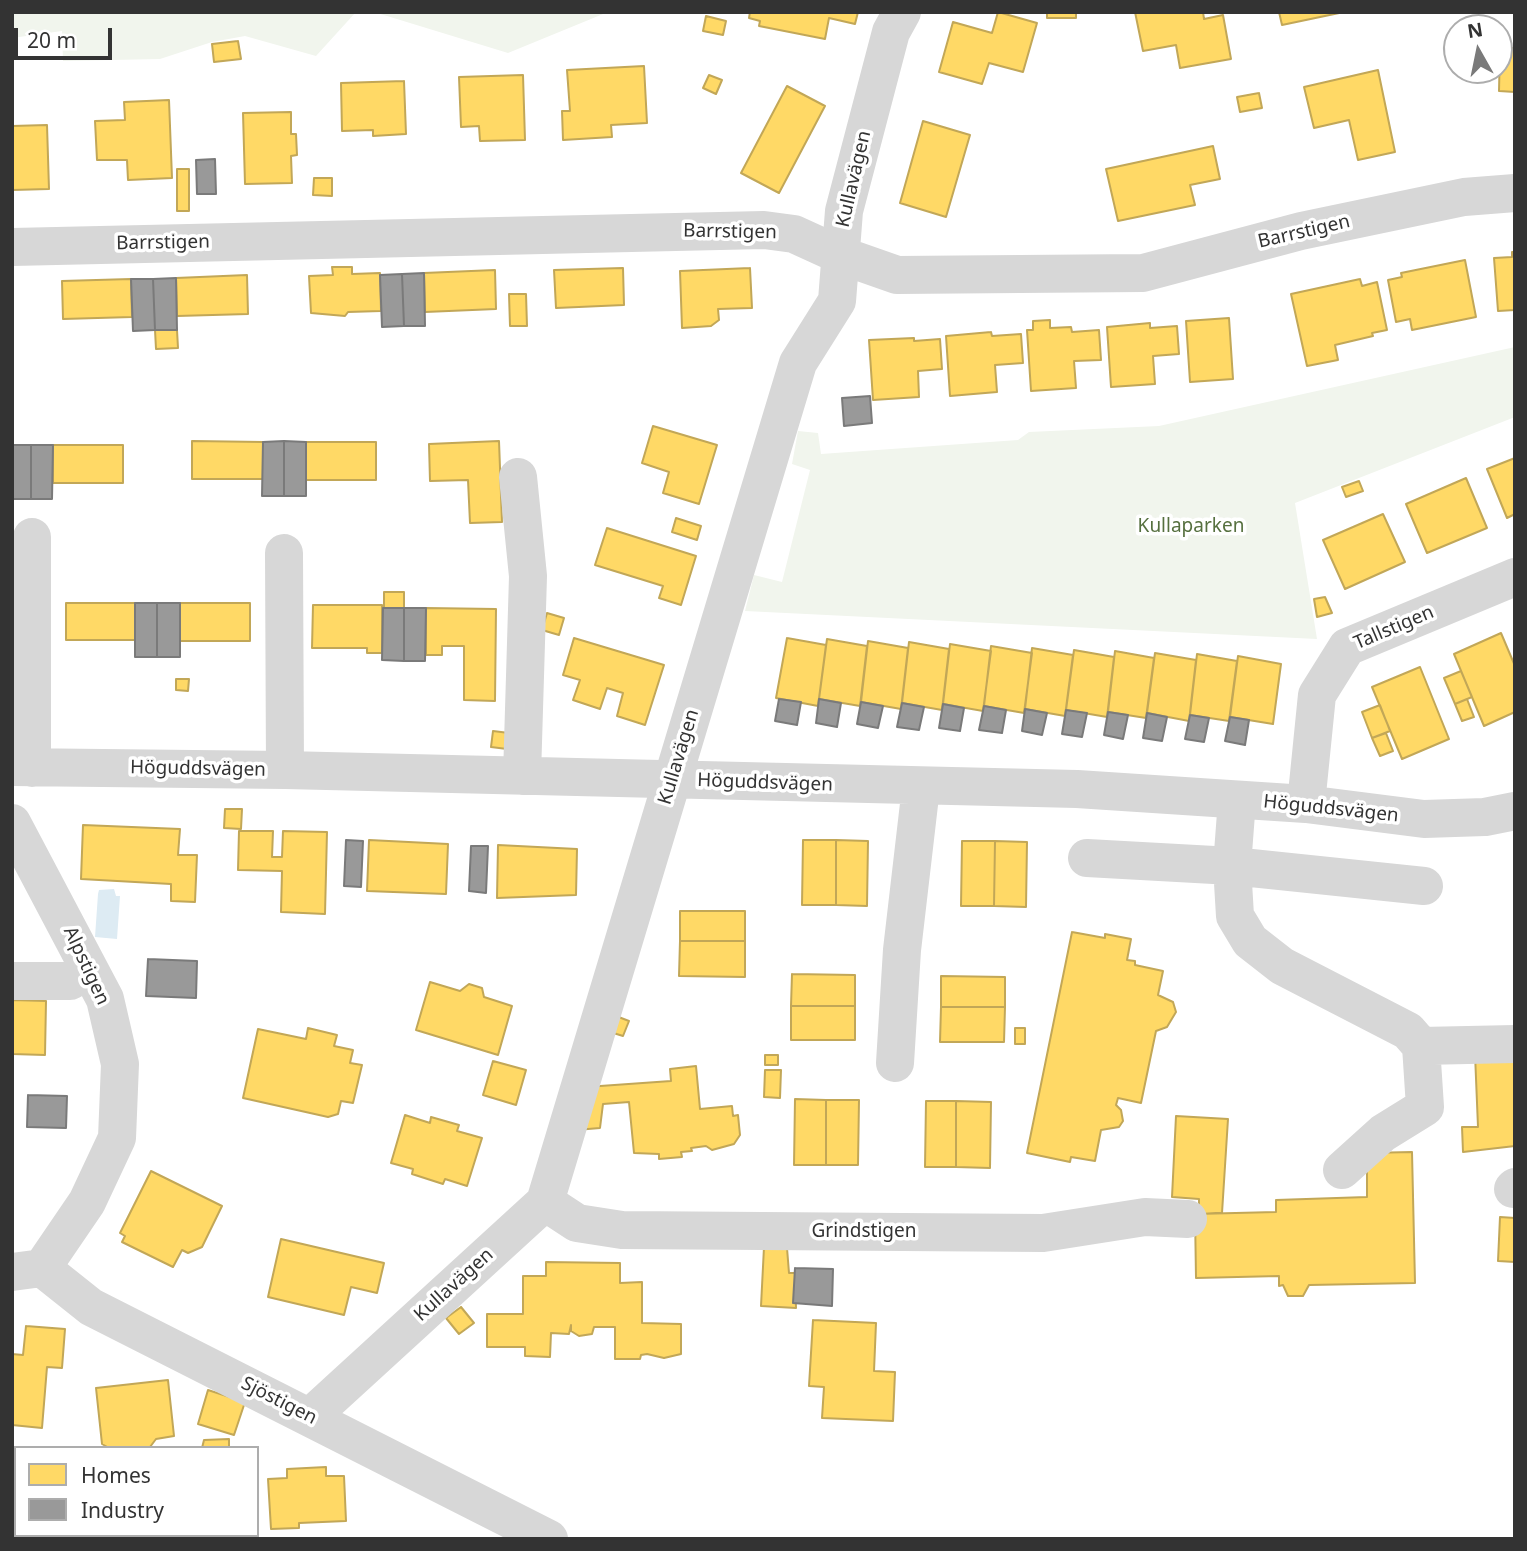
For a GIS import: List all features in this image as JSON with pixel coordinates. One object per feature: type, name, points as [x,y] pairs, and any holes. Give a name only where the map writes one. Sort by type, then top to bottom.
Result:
[{"type":"street","name":"Kullavägen","points":[[310,1417],[545,1202],[798,363],[837,301],[844,211],[891,32],[902,12]]},
{"type":"street","name":"Barrstigen","points":[[12,247],[764,230],[794,234],[840,255],[897,275],[1143,273],[1301,231],[1464,197],[1515,193]]},
{"type":"street","points":[[518,477],[528,576],[523,776]]},
{"type":"street","points":[[22,767],[32,537]]},
{"type":"street","points":[[284,553],[285,770]]},
{"type":"street","name":"Tallstigen","points":[[1306,804],[1317,695],[1347,647],[1515,577]]},
{"type":"street","name":"Höguddsvägen","points":[[22,767],[285,770],[1077,789],[1306,804],[1424,819],[1485,817],[1515,811]]},
{"type":"street","points":[[895,1063],[902,950],[921,787]]},
{"type":"street","points":[[1237,800],[1232,866],[1235,916],[1250,941],[1282,965],[1408,1031],[1421,1046],[1425,1107],[1383,1133],[1342,1170]]},
{"type":"street","name":"Alpstigen","points":[[12,823],[105,999],[120,1064],[117,1138],[87,1202],[27,1270]]},
{"type":"street","points":[[1087,858],[1232,866],[1424,886]]},
{"type":"street","points":[[12,981],[70,981],[89,970]]},
{"type":"street","points":[[1421,1046],[1515,1044]]},
{"type":"street","name":"Grindstigen","points":[[545,1202],[577,1223],[622,1230],[1043,1233],[1145,1217],[1188,1219]]},
{"type":"street","name":"Sjöstigen","points":[[27,1270],[91,1307],[549,1539]]},
{"type":"green space","points":[[12,12],[356,12],[316,56],[245,36],[212,42],[160,59],[63,61],[62,31],[12,38]]},
{"type":"green space","points":[[374,12],[608,12],[508,53]]},
{"type":"green space","name":"Kullaparken","points":[[1515,347],[1515,417],[1295,503],[1317,639],[745,611],[754,575],[782,582],[810,470],[792,464],[798,431],[818,433],[821,454],[1018,440],[1029,432],[1159,426]]},
{"type":"shaded area","points":[[114,889],[116,896],[120,896],[117,939],[95,937],[99,890]]},
{"type":"building: Homes","points":[[750,12],[858,12],[855,24],[829,18],[825,39],[759,26],[760,21],[749,18]]},
{"type":"building: Homes","points":[[998,12],[1037,23],[1023,72],[989,63],[982,84],[939,72],[953,22],[992,33]]},
{"type":"building: Homes","points":[[1047,12],[1076,12],[1076,18],[1047,18]]},
{"type":"building: Homes","points":[[1135,12],[1203,12],[1204,19],[1223,15],[1231,59],[1180,68],[1176,45],[1143,51]]},
{"type":"building: Homes","points":[[1279,12],[1344,12],[1282,25]]},
{"type":"building: Homes","points":[[706,16],[726,21],[723,35],[703,31]]},
{"type":"building: Homes","points":[[238,41],[241,59],[214,62],[212,44]]},
{"type":"building: Homes","points":[[1515,48],[1515,92],[1499,91],[1499,84],[1513,84]]},
{"type":"building: Homes","points":[[644,66],[647,123],[611,125],[612,137],[563,140],[562,111],[570,111],[567,70]]},
{"type":"building: Homes","points":[[1378,70],[1395,152],[1358,160],[1349,120],[1314,128],[1304,87]]},
{"type":"building: Homes","points":[[523,75],[525,140],[480,141],[479,126],[461,127],[459,77]]},
{"type":"building: Homes","points":[[709,75],[722,80],[716,94],[703,88]]},
{"type":"building: Homes","points":[[404,81],[406,134],[373,136],[373,130],[342,131],[341,83]]},
{"type":"building: Homes","points":[[787,86],[825,106],[779,193],[741,173]]},
{"type":"building: Homes","points":[[1259,93],[1262,108],[1240,112],[1237,97]]},
{"type":"building: Homes","points":[[169,100],[172,178],[128,180],[127,160],[97,160],[95,121],[125,120],[124,102]]},
{"type":"building: Homes","points":[[291,112],[291,134],[296,134],[297,155],[291,156],[292,183],[245,184],[243,113]]},
{"type":"building: Homes","points":[[923,121],[970,135],[946,217],[900,203]]},
{"type":"building: Homes","points":[[47,125],[49,189],[12,190],[12,126]]},
{"type":"building: Homes","points":[[1213,146],[1220,179],[1190,185],[1195,205],[1118,221],[1106,169]]},
{"type":"building: Homes","points":[[177,169],[189,169],[189,211],[177,211]]},
{"type":"building: Homes","points":[[314,178],[332,178],[332,196],[313,195]]},
{"type":"building: Homes","points":[[1512,252],[1515,252],[1515,310],[1498,311],[1494,258],[1512,257]]},
{"type":"building: Homes","points":[[1465,260],[1476,317],[1412,330],[1410,319],[1396,322],[1388,280],[1402,277],[1401,273]]},
{"type":"building: Homes","points":[[332,267],[352,267],[352,274],[380,273],[381,311],[348,312],[345,316],[311,313],[309,276],[333,275]]},
{"type":"building: Homes","points":[[623,268],[624,305],[556,308],[554,270]]},
{"type":"building: Homes","points":[[750,268],[752,308],[718,309],[719,320],[711,326],[682,328],[680,271]]},
{"type":"building: Homes","points":[[495,270],[496,309],[425,312],[424,273]]},
{"type":"building: Homes","points":[[247,275],[248,314],[177,316],[176,278]]},
{"type":"building: Homes","points":[[131,279],[132,317],[63,319],[62,281]]},
{"type":"building: Homes","points":[[1360,279],[1362,286],[1377,282],[1387,330],[1335,345],[1338,360],[1307,366],[1291,294]]},
{"type":"building: Homes","points":[[509,294],[526,294],[527,326],[510,326]]},
{"type":"building: Homes","points":[[1229,318],[1233,379],[1190,382],[1186,321]]},
{"type":"building: Homes","points":[[1050,320],[1050,328],[1071,327],[1072,332],[1099,330],[1101,360],[1074,361],[1076,388],[1031,391],[1027,330],[1033,330],[1033,321]]},
{"type":"building: Homes","points":[[1150,323],[1150,328],[1177,326],[1179,354],[1153,356],[1155,384],[1111,387],[1107,327]]},
{"type":"building: Homes","points":[[155,330],[177,330],[178,348],[156,349]]},
{"type":"building: Homes","points":[[991,332],[992,336],[1021,334],[1023,363],[995,365],[997,392],[950,396],[946,336]]},
{"type":"building: Homes","points":[[914,338],[914,341],[940,339],[942,369],[918,371],[919,397],[873,400],[869,340]]},
{"type":"building: Homes","points":[[653,426],[717,445],[699,504],[663,493],[669,472],[642,463]]},
{"type":"building: Homes","points":[[192,441],[263,442],[263,479],[192,479]]},
{"type":"building: Homes","points":[[499,441],[502,522],[470,523],[468,480],[430,481],[429,444]]},
{"type":"building: Homes","points":[[306,442],[376,442],[376,480],[305,480]]},
{"type":"building: Homes","points":[[53,445],[123,445],[123,483],[53,483]]},
{"type":"building: Homes","points":[[1515,458],[1515,514],[1507,518],[1487,469]]},
{"type":"building: Homes","points":[[1466,478],[1487,528],[1427,553],[1406,504]]},
{"type":"building: Homes","points":[[1359,481],[1363,491],[1346,497],[1342,487]]},
{"type":"building: Homes","points":[[1383,514],[1405,562],[1345,589],[1323,540]]},
{"type":"building: Homes","points":[[676,518],[701,526],[697,540],[672,532]]},
{"type":"building: Homes","points":[[607,528],[696,556],[681,605],[659,598],[663,586],[595,565]]},
{"type":"building: Homes","points":[[384,592],[404,592],[404,608],[384,608]]},
{"type":"building: Homes","points":[[1325,597],[1332,613],[1317,617],[1314,599]]},
{"type":"building: Homes","points":[[66,603],[135,603],[135,640],[66,640]]},
{"type":"building: Homes","points":[[180,603],[250,603],[250,641],[180,641]]},
{"type":"building: Homes","points":[[313,605],[382,605],[382,653],[367,653],[367,648],[312,648]]},
{"type":"building: Homes","points":[[426,608],[496,609],[495,701],[464,700],[464,646],[442,646],[442,655],[426,655]]},
{"type":"building: Homes","points":[[547,613],[564,618],[559,635],[542,630]]},
{"type":"building: Homes","points":[[1501,633],[1515,666],[1515,712],[1484,726],[1454,654]]},
{"type":"building: Homes","points":[[574,638],[664,665],[645,725],[617,716],[623,693],[607,688],[600,709],[573,700],[580,680],[563,675]]},
{"type":"building: Homes","points":[[787,638],[826,645],[818,706],[776,698]]},
{"type":"building: Homes","points":[[827,639],[867,646],[860,706],[819,699]]},
{"type":"building: Homes","points":[[868,641],[908,648],[901,709],[861,702]]},
{"type":"building: Homes","points":[[909,642],[949,649],[942,710],[902,703]]},
{"type":"building: Homes","points":[[950,644],[991,651],[983,711],[943,704]]},
{"type":"building: Homes","points":[[991,646],[1032,653],[1024,713],[984,706]]},
{"type":"building: Homes","points":[[1032,648],[1073,655],[1065,716],[1025,709]]},
{"type":"building: Homes","points":[[1074,650],[1114,657],[1107,717],[1066,710]]},
{"type":"building: Homes","points":[[1115,651],[1154,658],[1146,718],[1108,712]]},
{"type":"building: Homes","points":[[1155,653],[1196,660],[1189,721],[1147,713]]},
{"type":"building: Homes","points":[[1197,654],[1237,661],[1229,721],[1190,715]]},
{"type":"building: Homes","points":[[1238,656],[1281,664],[1273,724],[1230,717]]},
{"type":"building: Homes","points":[[1420,667],[1449,739],[1402,759],[1372,687]]},
{"type":"building: Homes","points":[[1461,671],[1472,697],[1455,704],[1444,678]]},
{"type":"building: Homes","points":[[176,679],[189,679],[188,691],[176,690]]},
{"type":"building: Homes","points":[[1467,699],[1474,717],[1462,721],[1455,704]]},
{"type":"building: Homes","points":[[1380,705],[1390,731],[1372,738],[1362,712]]},
{"type":"building: Homes","points":[[493,731],[509,733],[507,749],[491,747]]},
{"type":"building: Homes","points":[[1386,733],[1393,751],[1380,756],[1372,738]]},
{"type":"building: Homes","points":[[225,809],[242,809],[241,829],[224,828]]},
{"type":"building: Homes","points":[[83,825],[180,829],[178,855],[197,855],[195,902],[171,901],[171,884],[81,879]]},
{"type":"building: Homes","points":[[239,831],[273,831],[272,857],[282,857],[283,831],[327,832],[325,914],[281,912],[282,871],[238,870]]},
{"type":"building: Homes","points":[[369,840],[448,844],[446,894],[367,891]]},
{"type":"building: Homes","points":[[803,840],[836,840],[836,905],[802,905]]},
{"type":"building: Homes","points":[[836,840],[868,841],[867,906],[836,905]]},
{"type":"building: Homes","points":[[962,841],[995,841],[994,906],[961,906]]},
{"type":"building: Homes","points":[[995,841],[1027,842],[1026,907],[994,906]]},
{"type":"building: Homes","points":[[498,845],[577,849],[576,895],[497,898]]},
{"type":"building: Homes","points":[[680,911],[745,911],[745,941],[680,941]]},
{"type":"building: Homes","points":[[1072,932],[1131,939],[1127,960],[1135,961],[1135,965],[1163,971],[1158,995],[1173,1002],[1176,1012],[1167,1027],[1156,1031],[1141,1103],[1118,1098],[1116,1105],[1121,1110],[1123,1121],[1119,1127],[1101,1130],[1095,1161],[1071,1157],[1070,1162],[1027,1153]]},
{"type":"building: Homes","points":[[680,941],[745,941],[745,977],[679,976]]},
{"type":"building: Homes","points":[[792,974],[855,975],[855,1006],[791,1006]]},
{"type":"building: Homes","points":[[941,976],[1005,977],[1005,1007],[941,1007]]},
{"type":"building: Homes","points":[[430,982],[460,991],[469,984],[482,988],[484,997],[512,1006],[498,1055],[416,1030]]},
{"type":"building: Homes","points":[[12,1000],[46,1001],[45,1055],[12,1054]]},
{"type":"building: Homes","points":[[791,1006],[855,1006],[855,1040],[791,1040]]},
{"type":"building: Homes","points":[[941,1007],[1005,1007],[1004,1042],[940,1042]]},
{"type":"building: Homes","points":[[616,1016],[629,1021],[623,1036],[610,1032]]},
{"type":"building: Homes","points":[[308,1028],[337,1035],[334,1046],[353,1050],[350,1063],[362,1065],[353,1103],[341,1101],[338,1114],[328,1117],[243,1098],[258,1029],[306,1039]]},
{"type":"building: Homes","points":[[1015,1028],[1025,1028],[1025,1044],[1015,1044]]},
{"type":"building: Homes","points":[[1515,1053],[1515,1146],[1463,1152],[1462,1127],[1478,1127],[1475,1054]]},
{"type":"building: Homes","points":[[765,1055],[778,1055],[778,1065],[765,1065]]},
{"type":"building: Homes","points":[[493,1061],[526,1070],[516,1105],[483,1095]]},
{"type":"building: Homes","points":[[696,1066],[700,1109],[732,1106],[733,1116],[738,1115],[740,1135],[734,1144],[712,1150],[706,1146],[691,1148],[692,1151],[681,1152],[682,1157],[659,1159],[659,1154],[634,1153],[629,1102],[603,1104],[600,1128],[576,1130],[586,1087],[671,1081],[670,1069]]},
{"type":"building: Homes","points":[[765,1070],[781,1070],[780,1098],[764,1097]]},
{"type":"building: Homes","points":[[795,1099],[826,1100],[826,1165],[794,1165]]},
{"type":"building: Homes","points":[[826,1100],[859,1100],[858,1165],[826,1165]]},
{"type":"building: Homes","points":[[926,1101],[956,1101],[956,1167],[925,1167]]},
{"type":"building: Homes","points":[[956,1101],[991,1102],[990,1168],[956,1167]]},
{"type":"building: Homes","points":[[405,1115],[430,1123],[431,1117],[459,1125],[457,1131],[482,1138],[467,1186],[445,1179],[443,1184],[412,1174],[413,1169],[391,1163]]},
{"type":"building: Homes","points":[[1176,1116],[1228,1119],[1222,1213],[1199,1214],[1199,1199],[1172,1197]]},
{"type":"building: Homes","points":[[1412,1152],[1415,1283],[1309,1285],[1303,1296],[1288,1296],[1283,1285],[1279,1286],[1279,1276],[1196,1278],[1195,1214],[1276,1212],[1276,1200],[1367,1197],[1367,1153]]},
{"type":"building: Homes","points":[[151,1171],[222,1206],[202,1247],[188,1253],[182,1250],[173,1267],[122,1242],[125,1236],[120,1233]]},
{"type":"building: Homes","points":[[1500,1217],[1515,1218],[1515,1262],[1498,1261]]},
{"type":"building: Homes","points":[[281,1239],[384,1263],[377,1293],[351,1287],[344,1315],[268,1297]]},
{"type":"building: Homes","points":[[764,1247],[787,1248],[789,1273],[795,1273],[796,1308],[761,1306]]},
{"type":"building: Homes","points":[[546,1262],[620,1263],[620,1283],[642,1282],[642,1323],[681,1324],[681,1354],[664,1358],[647,1354],[641,1355],[640,1359],[615,1359],[615,1327],[594,1327],[592,1334],[579,1336],[571,1331],[571,1325],[569,1334],[551,1333],[550,1357],[525,1356],[525,1347],[487,1347],[487,1314],[523,1314],[523,1276],[546,1276]]},
{"type":"building: Homes","points":[[461,1307],[474,1323],[459,1334],[446,1318]]},
{"type":"building: Homes","points":[[813,1320],[876,1323],[874,1371],[895,1372],[893,1421],[822,1418],[824,1387],[809,1386]]},
{"type":"building: Homes","points":[[26,1326],[65,1329],[62,1368],[47,1367],[42,1428],[12,1425],[12,1354],[23,1355]]},
{"type":"building: Homes","points":[[168,1380],[174,1436],[156,1439],[151,1446],[102,1444],[96,1388]]},
{"type":"building: Homes","points":[[208,1390],[245,1402],[234,1435],[198,1424]]},
{"type":"building: Homes","points":[[229,1439],[229,1446],[202,1446],[204,1440]]},
{"type":"building: Homes","points":[[326,1467],[326,1476],[344,1476],[346,1521],[299,1523],[299,1528],[271,1529],[268,1479],[287,1478],[287,1469]]},
{"type":"building: Homes","points":[[184,1537],[233,1537],[233,1539]]},
{"type":"building: Industry","points":[[215,159],[216,194],[197,194],[196,160]]},
{"type":"building: Industry","points":[[424,273],[425,326],[404,326],[402,274]]},
{"type":"building: Industry","points":[[402,274],[404,326],[382,327],[380,275]]},
{"type":"building: Industry","points":[[176,278],[177,330],[155,330],[153,279]]},
{"type":"building: Industry","points":[[131,279],[153,279],[155,330],[133,331]]},
{"type":"building: Industry","points":[[870,396],[872,423],[844,426],[842,398]]},
{"type":"building: Industry","points":[[284,441],[306,442],[306,496],[284,496]]},
{"type":"building: Industry","points":[[284,441],[284,496],[262,496],[263,442]]},
{"type":"building: Industry","points":[[12,445],[31,445],[31,499],[12,499]]},
{"type":"building: Industry","points":[[31,445],[53,445],[52,499],[31,499]]},
{"type":"building: Industry","points":[[135,603],[157,603],[157,657],[135,657]]},
{"type":"building: Industry","points":[[157,603],[180,603],[180,657],[157,657]]},
{"type":"building: Industry","points":[[383,608],[404,608],[404,661],[382,660]]},
{"type":"building: Industry","points":[[404,608],[426,608],[425,661],[404,661]]},
{"type":"building: Industry","points":[[779,699],[801,702],[797,725],[775,721]]},
{"type":"building: Industry","points":[[819,699],[841,703],[837,727],[816,723]]},
{"type":"building: Industry","points":[[861,702],[883,706],[878,728],[857,724]]},
{"type":"building: Industry","points":[[902,703],[924,707],[919,730],[897,727]]},
{"type":"building: Industry","points":[[943,704],[964,708],[960,731],[939,728]]},
{"type":"building: Industry","points":[[984,706],[1006,710],[1002,733],[979,730]]},
{"type":"building: Industry","points":[[1025,709],[1047,713],[1042,735],[1022,731]]},
{"type":"building: Industry","points":[[1066,710],[1087,713],[1082,737],[1062,734]]},
{"type":"building: Industry","points":[[1108,712],[1128,715],[1123,739],[1104,735]]},
{"type":"building: Industry","points":[[1147,713],[1167,717],[1162,741],[1143,738]]},
{"type":"building: Industry","points":[[1190,715],[1209,718],[1204,742],[1185,739]]},
{"type":"building: Industry","points":[[1230,717],[1249,720],[1245,745],[1225,741]]},
{"type":"building: Industry","points":[[346,840],[363,841],[361,887],[344,886]]},
{"type":"building: Industry","points":[[471,846],[488,846],[486,893],[469,891]]},
{"type":"building: Industry","points":[[148,959],[197,961],[196,998],[146,996]]},
{"type":"building: Industry","points":[[28,1095],[67,1096],[66,1128],[27,1127]]},
{"type":"building: Industry","points":[[795,1268],[833,1269],[832,1306],[793,1303]]}]
